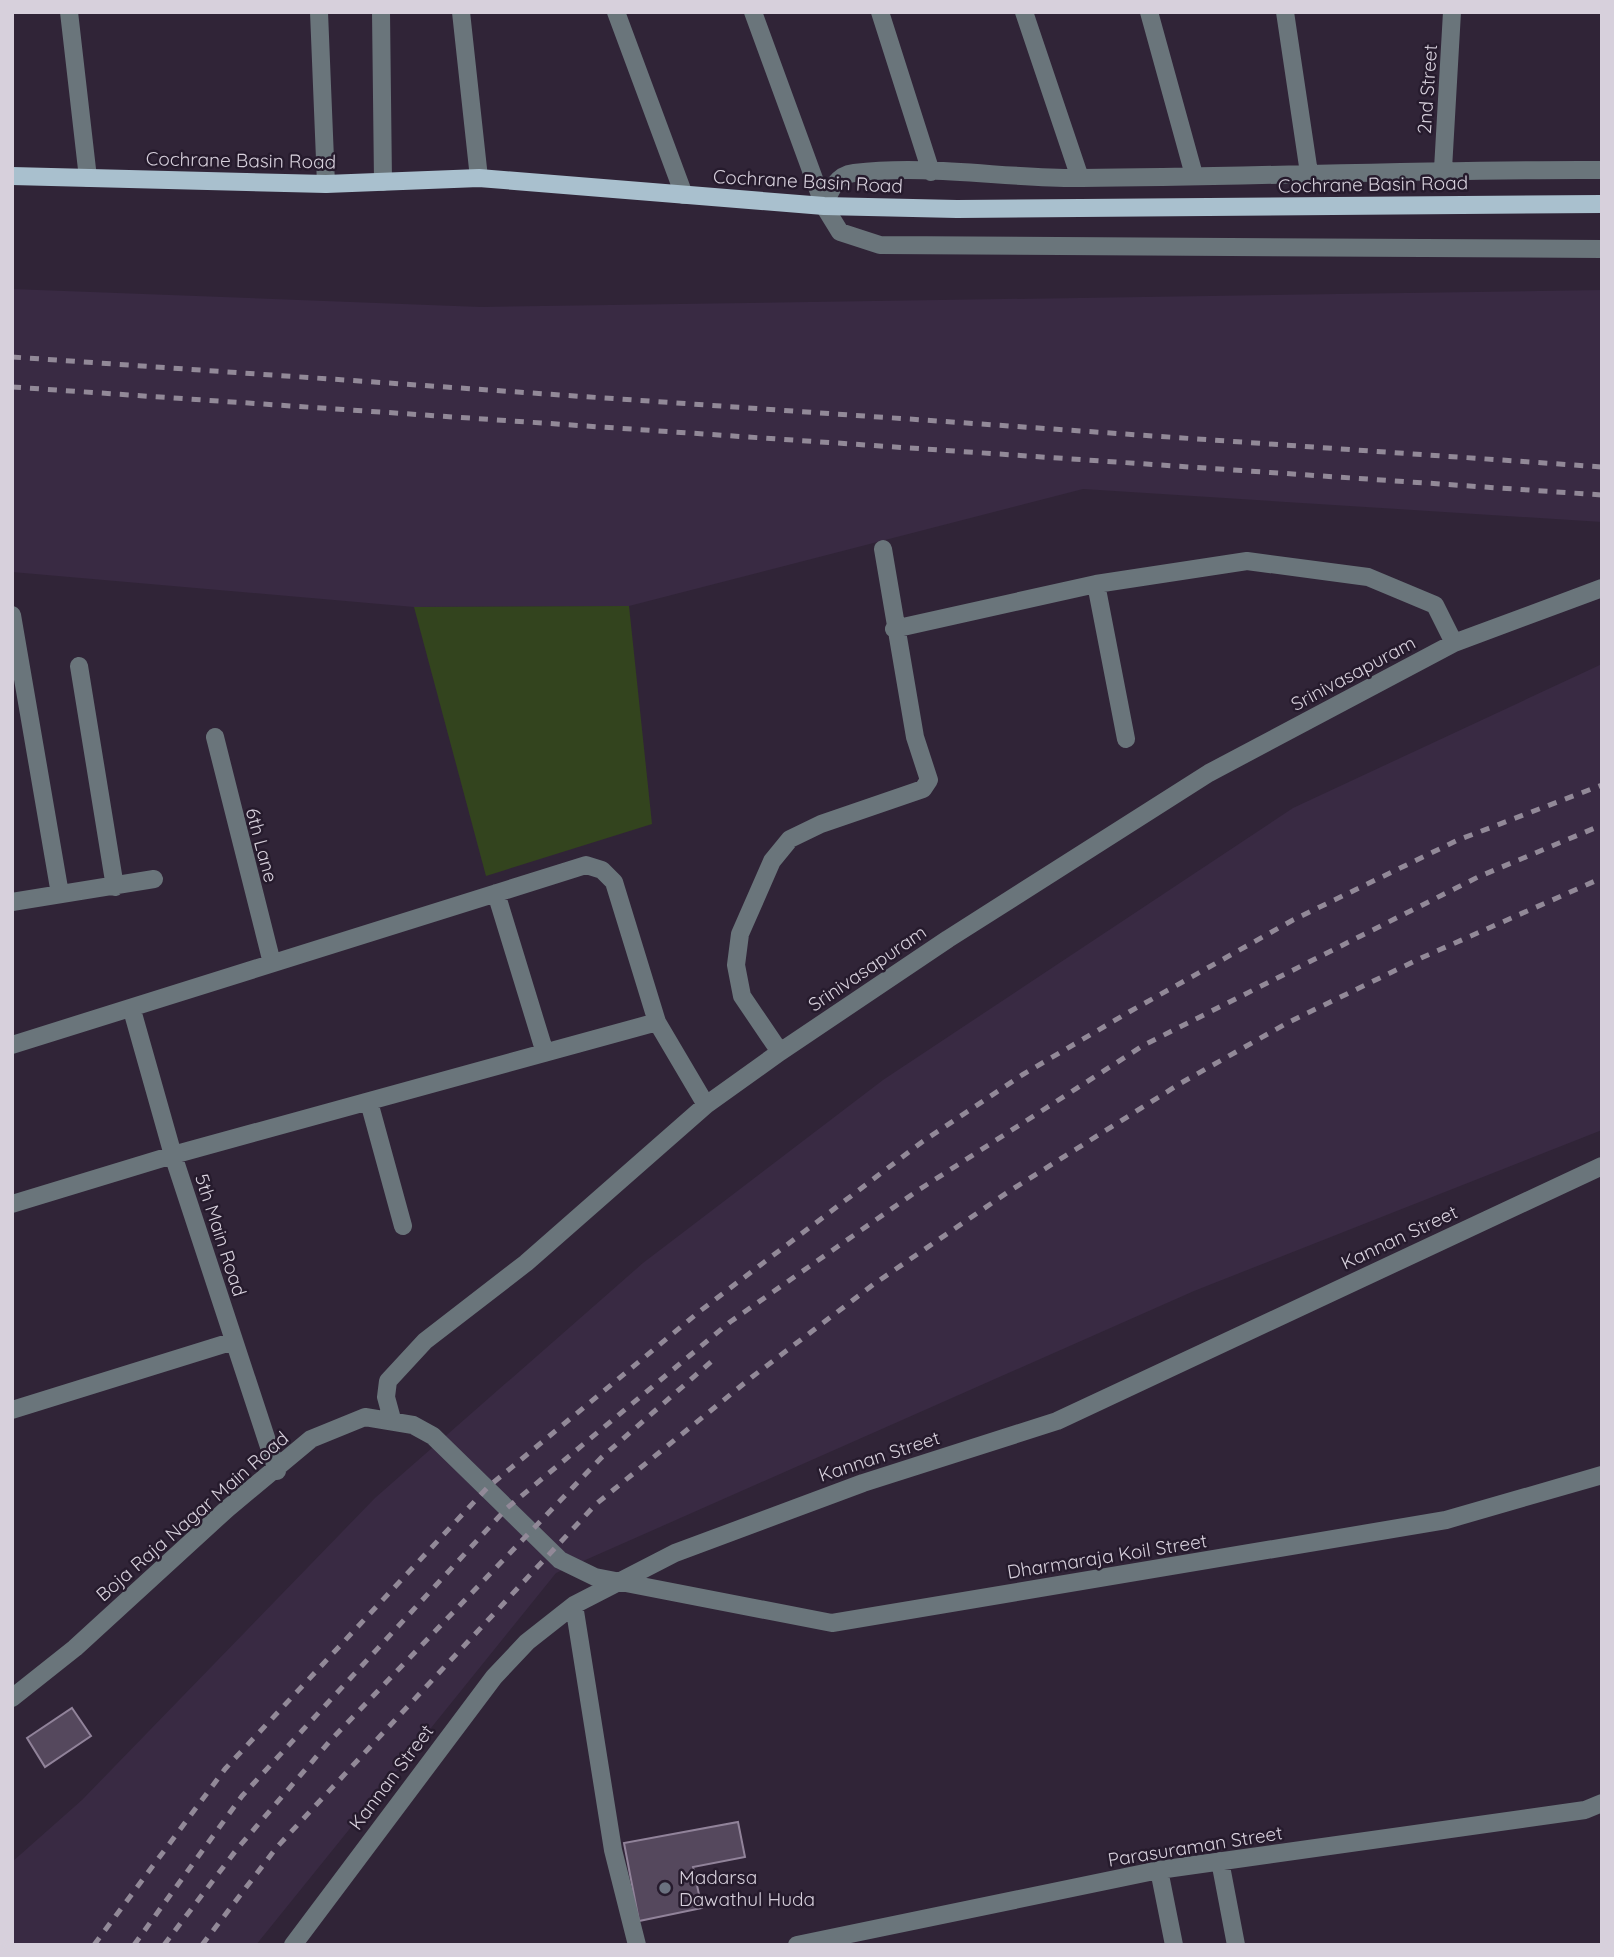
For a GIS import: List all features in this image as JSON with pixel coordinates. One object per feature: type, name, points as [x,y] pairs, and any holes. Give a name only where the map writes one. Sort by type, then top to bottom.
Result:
[{"type":"main road","name":"Cochrane Basin Road","points":[[12,176],[326,184],[478,178],[824,206],[957,209],[1602,204]]},
{"type":"street","points":[[69,12],[89,178]]},
{"type":"street","points":[[319,12],[326,184]]},
{"type":"street","points":[[381,12],[383,182]]},
{"type":"street","points":[[461,12],[478,178]]},
{"type":"street","points":[[617,12],[684,195]]},
{"type":"street","points":[[753,12],[824,206],[840,232],[880,245],[1602,249]]},
{"type":"street","points":[[880,12],[931,172]]},
{"type":"street","points":[[1024,12],[1080,178]]},
{"type":"street","points":[[1149,12],[1194,175]]},
{"type":"street","points":[[1285,12],[1309,173]]},
{"type":"street","name":"2nd Street","points":[[1443,169],[1452,12]]},
{"type":"street","points":[[824,206],[834,183],[851,173],[931,172],[1080,178],[1443,169],[1602,170]]},
{"type":"street","points":[[780,1052],[742,996],[736,965],[740,934],[772,861],[790,839],[821,824],[923,789],[929,780],[915,737],[894,629],[883,550]]},
{"type":"street","points":[[894,629],[1096,584],[1247,561],[1368,578],[1435,605],[1454,643]]},
{"type":"street","points":[[1096,584],[1126,739]]},
{"type":"street","name":"Srinivasapuram","points":[[392,1419],[386,1397],[388,1381],[425,1341],[526,1263],[706,1105],[780,1052],[948,939],[1209,773],[1454,643],[1602,588]]},
{"type":"street","points":[[12,615],[60,894]]},
{"type":"street","points":[[79,666],[115,887]]},
{"type":"street","name":"6th Lane","points":[[215,737],[272,963]]},
{"type":"street","points":[[12,1045],[132,1010],[272,963],[586,865],[602,870],[614,882],[657,1022],[706,1105]]},
{"type":"street","points":[[12,902],[155,879]]},
{"type":"street","points":[[496,893],[545,1054]]},
{"type":"street","name":"5th Main Road","points":[[132,1010],[173,1155],[277,1471]]},
{"type":"street","points":[[12,1204],[173,1155],[657,1022]]},
{"type":"street","points":[[369,1102],[404,1226]]},
{"type":"street","name":"Kannan Street","points":[[293,1945],[494,1677],[527,1642],[574,1605],[615,1581],[675,1553],[815,1500],[1057,1421],[1602,1166]]},
{"type":"street","points":[[12,1410],[234,1341]]},
{"type":"street","name":"Boja Raja Nagar Main Road","points":[[12,1698],[75,1648],[228,1509],[277,1471],[298,1449],[323,1432],[365,1417],[392,1419],[413,1425],[433,1436],[561,1560],[595,1577],[615,1581]]},
{"type":"street","name":"Dharmaraja Koil Street","points":[[615,1581],[832,1623],[1446,1520],[1602,1475]]},
{"type":"street","points":[[574,1605],[613,1850],[637,1945]]},
{"type":"street","name":"Parasuraman Street","points":[[801,1944],[1159,1870],[1585,1810],[1602,1802]]},
{"type":"street","points":[[1220,1861],[1236,1945]]},
{"type":"street","points":[[1159,1870],[1174,1945]]},
{"type":"shaded area","points":[[12,289],[481,307],[1602,290],[1602,522],[1083,489],[629,606],[414,607],[12,572]]},
{"type":"shaded area","points":[[1602,664],[1602,1130],[1194,1291],[556,1573],[256,1945],[12,1945],[12,1862],[82,1800],[375,1498],[643,1263],[883,1080],[1293,808]]},
{"type":"green space","points":[[629,606],[652,824],[486,876],[414,607]]},
{"type":"building","points":[[72,1708],[91,1736],[45,1767],[27,1738]]},
{"type":"building","name":"Madarsa Dawathul Huda","points":[[738,1822],[745,1857],[693,1867],[702,1908],[639,1921],[624,1843]]},
{"type":"railway","points":[[12,357],[1602,467]]},
{"type":"railway","points":[[12,387],[1602,495]]},
{"type":"railway","points":[[94,1945],[225,1769],[488,1487],[700,1311],[922,1142],[1022,1075],[1129,1012],[1293,920],[1458,840],[1602,785]]},
{"type":"railway","points":[[134,1945],[242,1796],[507,1508],[730,1322],[917,1191],[1144,1045],[1478,877],[1602,825]]},
{"type":"railway","points":[[202,1945],[277,1847],[596,1504],[752,1377],[874,1284],[1008,1192],[1181,1083],[1289,1022],[1421,958],[1602,878]]},
{"type":"railway","points":[[164,1945],[237,1849],[329,1742],[601,1458],[713,1360]]},
{"type":"place","name":"Madarsa Dawathul Huda","points":[[665,1888]]}]
